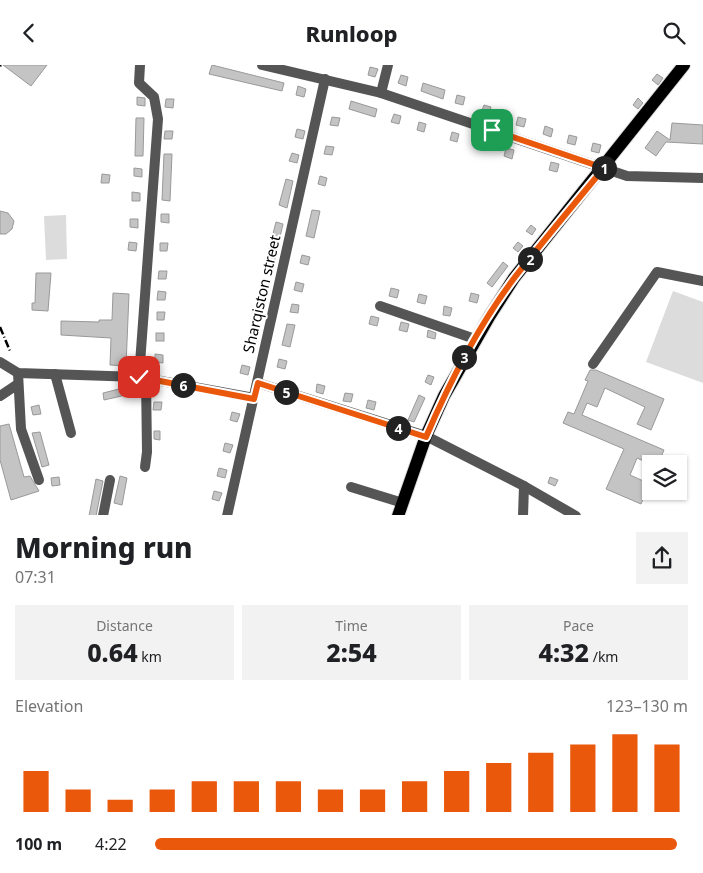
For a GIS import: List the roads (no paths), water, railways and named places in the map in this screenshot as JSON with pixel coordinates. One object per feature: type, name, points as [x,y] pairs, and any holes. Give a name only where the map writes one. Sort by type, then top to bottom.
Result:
[{"type":"main road","points":[[398,515],[426,437],[444,395],[475,339],[514,278],[604,168],[684,65]]},
{"type":"street","points":[[140,65],[138,83],[154,97],[158,119],[143,378],[147,452],[145,467]]},
{"type":"street","points":[[262,65],[293,68],[326,79],[381,93],[627,177],[703,178]]},
{"type":"street","points":[[381,93],[388,65]]},
{"type":"street","name":"Sharqiston street","points":[[227,515],[326,79]]},
{"type":"street","points":[[593,364],[657,272],[703,281]]},
{"type":"street","points":[[380,306],[475,339]]},
{"type":"street","points":[[0,362],[18,373],[143,378],[254,399]]},
{"type":"street","points":[[18,373],[21,429],[40,480]]},
{"type":"street","points":[[55,374],[71,433]]},
{"type":"street","points":[[258,383],[426,437],[524,485],[576,515]]},
{"type":"street","points":[[0,396],[18,384]]},
{"type":"street","points":[[103,515],[110,480]]},
{"type":"street","points":[[523,515],[524,485]]},
{"type":"street","points":[[351,487],[403,503]]},
{"type":"railway","points":[[0,327],[10,351]]}]
